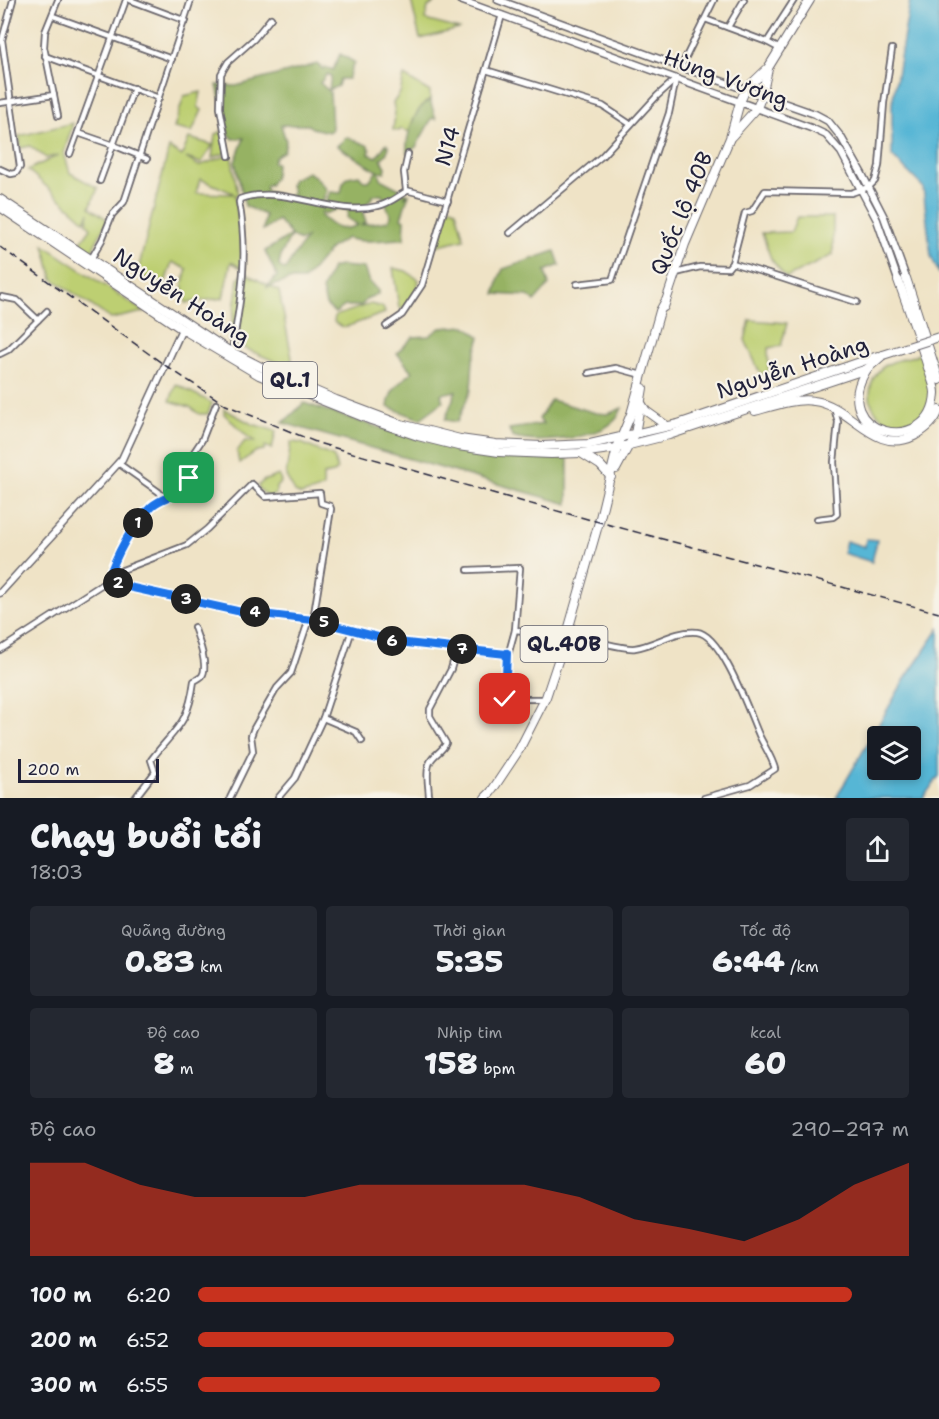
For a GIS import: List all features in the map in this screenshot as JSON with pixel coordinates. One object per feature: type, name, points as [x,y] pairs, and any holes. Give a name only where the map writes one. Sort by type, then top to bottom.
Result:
[{"type":"highway","points":[[730,138],[746,89],[768,68],[810,0]]},
{"type":"highway","points":[[730,138],[757,108],[768,68]]},
{"type":"highway","name":"Quốc lộ 40B","points":[[611,477],[635,434],[665,302],[685,244],[730,138]]},
{"type":"highway","name":"Nguyễn Hoàng","points":[[0,199],[232,351],[267,370],[397,423],[429,432],[496,444],[542,446],[590,444],[635,434],[667,426],[883,355]]},
{"type":"highway","name":"Nguyễn Hoàng","points":[[0,207],[182,329],[259,375],[371,420],[418,436],[458,446],[499,452],[581,453],[628,446],[669,435],[867,369],[883,355]]},
{"type":"highway","points":[[867,369],[858,382],[856,396],[858,407],[865,419],[876,428],[889,433],[904,432],[921,424],[931,411],[935,392],[902,279]]},
{"type":"highway","points":[[902,279],[939,380]]},
{"type":"highway","name":"Quốc lộ 40B","points":[[485,798],[519,750],[545,699],[567,634],[617,448],[631,414],[653,330],[665,302]]},
{"type":"highway","name":"QL.1","points":[[883,355],[939,337]]},
{"type":"highway","points":[[641,401],[646,411],[667,426]]},
{"type":"highway","points":[[704,423],[791,402],[815,401],[834,408],[872,435],[886,441],[906,440],[925,430],[939,410]]},
{"type":"highway","points":[[581,453],[600,465],[611,477]]},
{"type":"main road","name":"Hùng Vương","points":[[460,0],[826,135],[841,152],[878,220],[902,279]]},
{"type":"main road","name":"Hùng Vương","points":[[498,0],[816,114],[828,121],[841,137],[884,217],[902,279]]},
{"type":"main road","points":[[502,15],[506,1]]},
{"type":"main road","points":[[676,79],[681,67]]},
{"type":"main road","points":[[0,593],[118,463],[135,435],[182,329]]},
{"type":"street","points":[[0,169],[11,174],[16,173],[20,167],[2,40],[13,0]]},
{"type":"street","points":[[58,0],[45,32],[45,56],[58,116]]},
{"type":"street","points":[[70,154],[126,0]]},
{"type":"street","points":[[130,0],[186,21]]},
{"type":"street","points":[[90,259],[102,240],[111,217],[124,202],[186,21],[191,0]]},
{"type":"street","points":[[681,67],[714,0]]},
{"type":"street","points":[[728,27],[744,0]]},
{"type":"street","points":[[767,42],[794,0]]},
{"type":"street","name":"N14","points":[[386,327],[402,315],[422,285],[502,15]]},
{"type":"street","points":[[53,16],[172,59]]},
{"type":"street","points":[[229,156],[220,108],[221,74],[228,62],[254,39],[271,18]]},
{"type":"street","points":[[705,19],[780,49]]},
{"type":"street","points":[[676,273],[700,267],[726,269],[732,263],[745,213],[752,211],[764,192],[791,190],[843,194],[869,187],[877,178],[879,166],[884,103],[892,49]]},
{"type":"street","points":[[45,56],[159,98]]},
{"type":"street","points":[[486,70],[603,106],[630,124]]},
{"type":"street","points":[[510,233],[602,156],[664,87],[676,79]]},
{"type":"street","points":[[576,284],[612,280],[669,113],[676,79]]},
{"type":"street","points":[[100,181],[134,88]]},
{"type":"street","points":[[0,103],[54,95]]},
{"type":"street","points":[[78,133],[147,159]]},
{"type":"street","points":[[407,191],[404,186],[404,172],[408,154]]},
{"type":"street","points":[[232,351],[242,292],[244,255],[240,199],[269,194],[358,209],[385,204],[407,191],[448,201]]},
{"type":"street","points":[[732,263],[857,302]]},
{"type":"street","points":[[2,297],[17,300],[38,320]]},
{"type":"street","points":[[0,354],[8,350],[47,311]]},
{"type":"street","points":[[589,374],[614,368],[642,375]]},
{"type":"street","points":[[216,404],[202,440],[186,464],[188,482],[178,493],[155,504],[147,511],[124,543],[111,571],[116,582],[124,586],[237,611],[311,619],[398,642],[482,653],[507,653]]},
{"type":"street","points":[[817,519],[833,517],[837,514],[834,462],[838,422],[834,408]]},
{"type":"street","points":[[118,463],[164,499]]},
{"type":"street","points":[[112,574],[187,545],[207,529],[252,484],[266,497],[320,493],[321,503],[330,507],[311,619],[291,673],[277,688],[254,728],[251,736],[253,751],[230,798]]},
{"type":"street","points":[[468,570],[520,568],[515,630],[507,653],[505,699],[545,699]]},
{"type":"street","points":[[0,650],[101,585],[116,582]]},
{"type":"street","points":[[0,583],[8,584]]},
{"type":"street","points":[[135,798],[155,772],[151,760],[186,716],[194,681],[204,672],[203,656],[194,627]]},
{"type":"street","points":[[278,798],[295,778],[323,718],[352,630]]},
{"type":"street","points":[[515,630],[567,634],[633,648],[677,634],[697,632],[706,636],[716,647],[743,693],[775,769],[750,785],[704,798]]},
{"type":"street","points":[[429,798],[430,761],[444,748],[446,743],[430,713],[452,669],[457,648]]},
{"type":"street","points":[[323,718],[353,730],[362,741]]},
{"type":"green space","points":[[411,0],[439,0],[428,7],[425,20],[459,29],[420,39]]},
{"type":"green space","points":[[340,54],[354,62],[348,79],[340,79],[338,86],[329,90],[331,76],[327,74],[320,83],[330,92],[332,129],[329,132],[308,125],[281,125],[286,141],[284,151],[275,157],[273,162],[276,163],[275,177],[269,185],[266,185],[266,191],[286,198],[293,192],[290,186],[293,179],[308,172],[316,177],[327,190],[323,200],[323,209],[330,192],[341,193],[343,183],[348,177],[359,175],[364,181],[369,181],[377,171],[337,146],[347,137],[367,145],[370,149],[369,154],[377,157],[386,144],[389,147],[381,159],[386,167],[385,172],[378,171],[382,180],[407,193],[404,197],[409,194],[401,218],[405,220],[404,239],[367,241],[347,238],[332,247],[304,280],[289,280],[266,288],[277,276],[265,251],[291,235],[278,220],[263,230],[265,215],[245,206],[235,162],[244,138],[233,139],[228,133],[217,85],[236,86],[317,64],[323,69],[325,67],[333,70]],"holes":[[[374,195],[382,195],[391,216],[388,221],[361,225],[366,222],[362,210]],[[338,209],[348,210],[347,218],[358,225],[338,228],[321,216],[322,212],[324,214]],[[291,236],[300,241],[306,238],[285,270],[279,266],[281,255]]]},
{"type":"green space","points":[[404,76],[430,92],[430,100],[417,114],[410,132],[401,129],[393,130],[395,113],[393,103],[400,93]]},
{"type":"green space","points":[[201,92],[198,107],[202,110],[192,132],[174,128],[184,96]]},
{"type":"green space","points":[[430,100],[436,119],[432,118],[416,147],[407,153],[412,123],[420,109]]},
{"type":"green space","points":[[73,123],[64,153],[70,173],[98,188],[90,207],[108,220],[91,252],[80,243],[91,228],[87,223],[89,212],[85,221],[28,170],[59,155],[46,158],[30,146],[21,148],[19,136]]},
{"type":"green space","points":[[222,131],[230,151],[212,158],[215,135]]},
{"type":"green space","points":[[189,138],[213,145],[201,163],[186,158],[199,166],[231,154],[238,195],[235,195],[245,270],[231,262],[223,298],[186,303],[183,283],[187,269],[172,262],[164,286],[137,274],[169,148],[182,156]],"holes":[[[200,179],[233,194],[196,193]]]},
{"type":"green space","points":[[449,207],[456,210],[464,239],[435,246],[443,217],[446,216]]},
{"type":"green space","points":[[797,217],[833,217],[833,255],[786,278],[771,259],[762,233],[791,232]]},
{"type":"green space","points":[[44,245],[144,312],[111,319],[53,279]]},
{"type":"green space","points":[[555,251],[560,265],[545,271],[549,285],[535,301],[528,296],[495,294],[503,269]]},
{"type":"green space","points":[[341,266],[364,268],[369,282],[378,290],[378,294],[368,298],[361,306],[345,306],[335,313],[326,305],[322,290],[332,268]]},
{"type":"green space","points":[[393,268],[406,271],[419,280],[416,294],[408,310],[399,308]]},
{"type":"green space","points":[[245,273],[279,291],[292,358],[290,368],[228,341],[238,279]]},
{"type":"green space","points":[[370,304],[383,307],[385,313],[343,328],[334,322],[335,316]]},
{"type":"green space","points":[[750,320],[787,323],[781,346],[768,348],[769,378],[759,371],[745,340]]},
{"type":"green space","points":[[466,326],[480,337],[473,360],[471,390],[457,422],[445,420],[456,391],[441,394],[443,402],[420,419],[388,407],[393,391],[412,372],[397,353],[413,337],[429,336],[440,328]]},
{"type":"green space","points":[[923,353],[932,378],[933,389],[928,409],[919,419],[908,424],[896,424],[884,419],[875,411],[871,400],[871,386],[875,376],[888,364]]},
{"type":"green space","points":[[176,384],[212,403],[208,414],[199,414],[190,407],[170,401]]},
{"type":"green space","points":[[551,400],[596,413],[608,414],[622,408],[615,420],[605,427],[580,436],[550,440],[512,437],[509,429],[543,424],[539,419]]},
{"type":"green space","points":[[304,403],[378,427],[453,447],[512,457],[568,458],[568,504],[283,423]]},
{"type":"green space","points":[[224,409],[252,424],[276,431],[272,449],[265,446],[264,450],[257,451],[239,463],[237,451],[245,441],[256,442],[224,414]]},
{"type":"green space","points":[[291,442],[301,443],[334,457],[337,470],[334,473],[323,475],[321,489],[301,495],[295,492],[286,476]]},
{"type":"green space","points":[[279,475],[281,482],[276,487],[276,494],[269,497],[259,489],[258,486],[263,481]]},
{"type":"water","points":[[910,0],[939,0],[939,274],[931,256],[923,187],[892,156],[892,104]]},
{"type":"water","points":[[866,539],[877,540],[872,562],[843,553],[846,541],[865,547]]},
{"type":"water","points":[[939,629],[939,776],[923,798],[836,798],[867,745],[867,780],[921,780],[921,726],[878,726],[905,679]]},
{"type":"railway","points":[[0,247],[166,366],[226,405],[318,443],[524,502],[939,613]]},
{"type":"route","points":[[189,478],[178,493],[151,507],[124,543],[111,571],[116,582],[124,586],[237,611],[313,620],[398,642],[482,653],[507,653],[505,699]]}]
